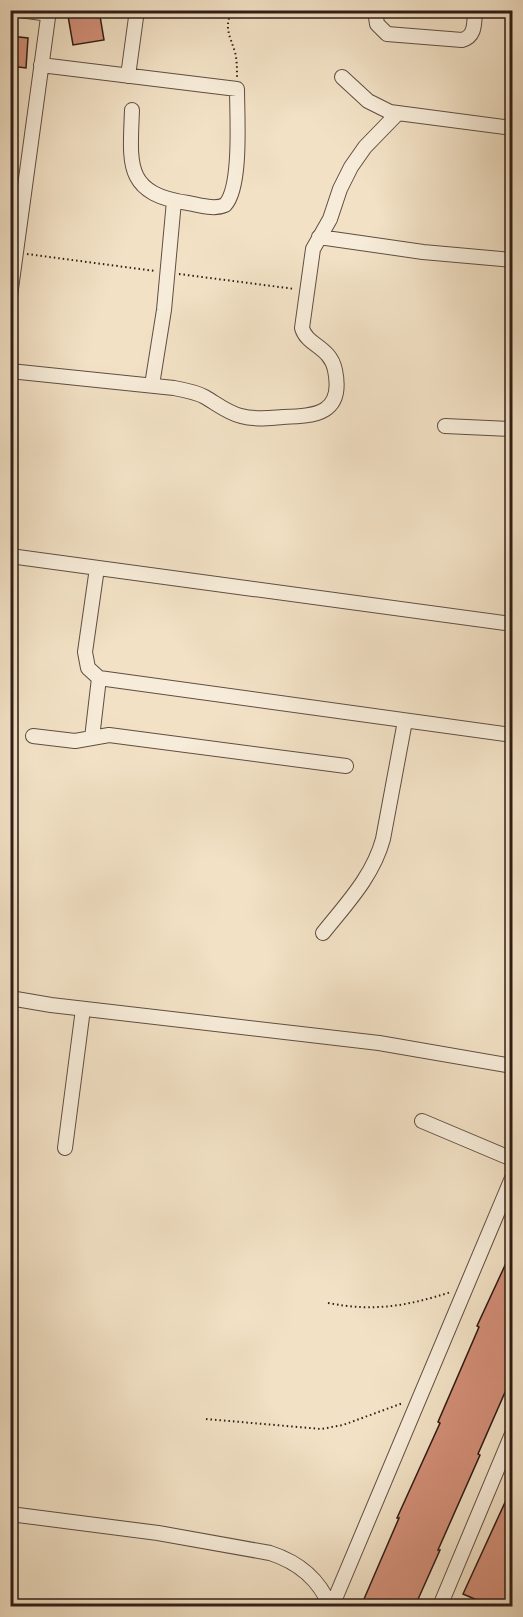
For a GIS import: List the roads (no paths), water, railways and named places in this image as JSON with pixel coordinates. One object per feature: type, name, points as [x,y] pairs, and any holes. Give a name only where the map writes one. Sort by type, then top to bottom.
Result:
[{"type":"street","points":[[10,296],[49,12],[20,10]]},
{"type":"street","points":[[128,76],[137,10]]},
{"type":"street","points":[[375,10],[377,24],[387,34],[462,40],[472,33],[476,10]]},
{"type":"street","points":[[41,65],[237,89],[237,155],[229,201],[220,207],[174,201],[145,188],[134,172],[131,154],[132,110]]},
{"type":"street","points":[[342,77],[375,105],[398,113],[513,128]]},
{"type":"street","points":[[10,371],[152,385],[195,393],[232,413],[251,418],[310,416],[328,408],[336,393],[334,368],[324,350],[308,338],[302,328],[311,256],[330,219],[340,189],[354,162],[365,147],[398,113]]},
{"type":"street","points":[[152,385],[164,310],[174,201]]},
{"type":"street","points":[[319,237],[423,252],[513,261]]},
{"type":"street","points":[[445,426],[513,429]]},
{"type":"street","points":[[10,556],[513,624]]},
{"type":"street","points":[[97,568],[85,652],[88,668],[99,678],[513,735]]},
{"type":"street","points":[[92,738],[99,678]]},
{"type":"street","points":[[323,933],[364,881],[378,856],[405,721]]},
{"type":"street","points":[[33,736],[69,740],[110,735],[346,765]]},
{"type":"street","points":[[10,998],[83,1009],[379,1043],[513,1066]]},
{"type":"street","points":[[65,1148],[83,1009]]},
{"type":"street","points":[[422,1121],[513,1159]]},
{"type":"street","points":[[331,1606],[513,1178]]},
{"type":"street","points":[[440,1606],[513,1434]]},
{"type":"street","points":[[10,1514],[177,1536],[270,1553],[303,1569],[320,1587],[331,1606]]}]
